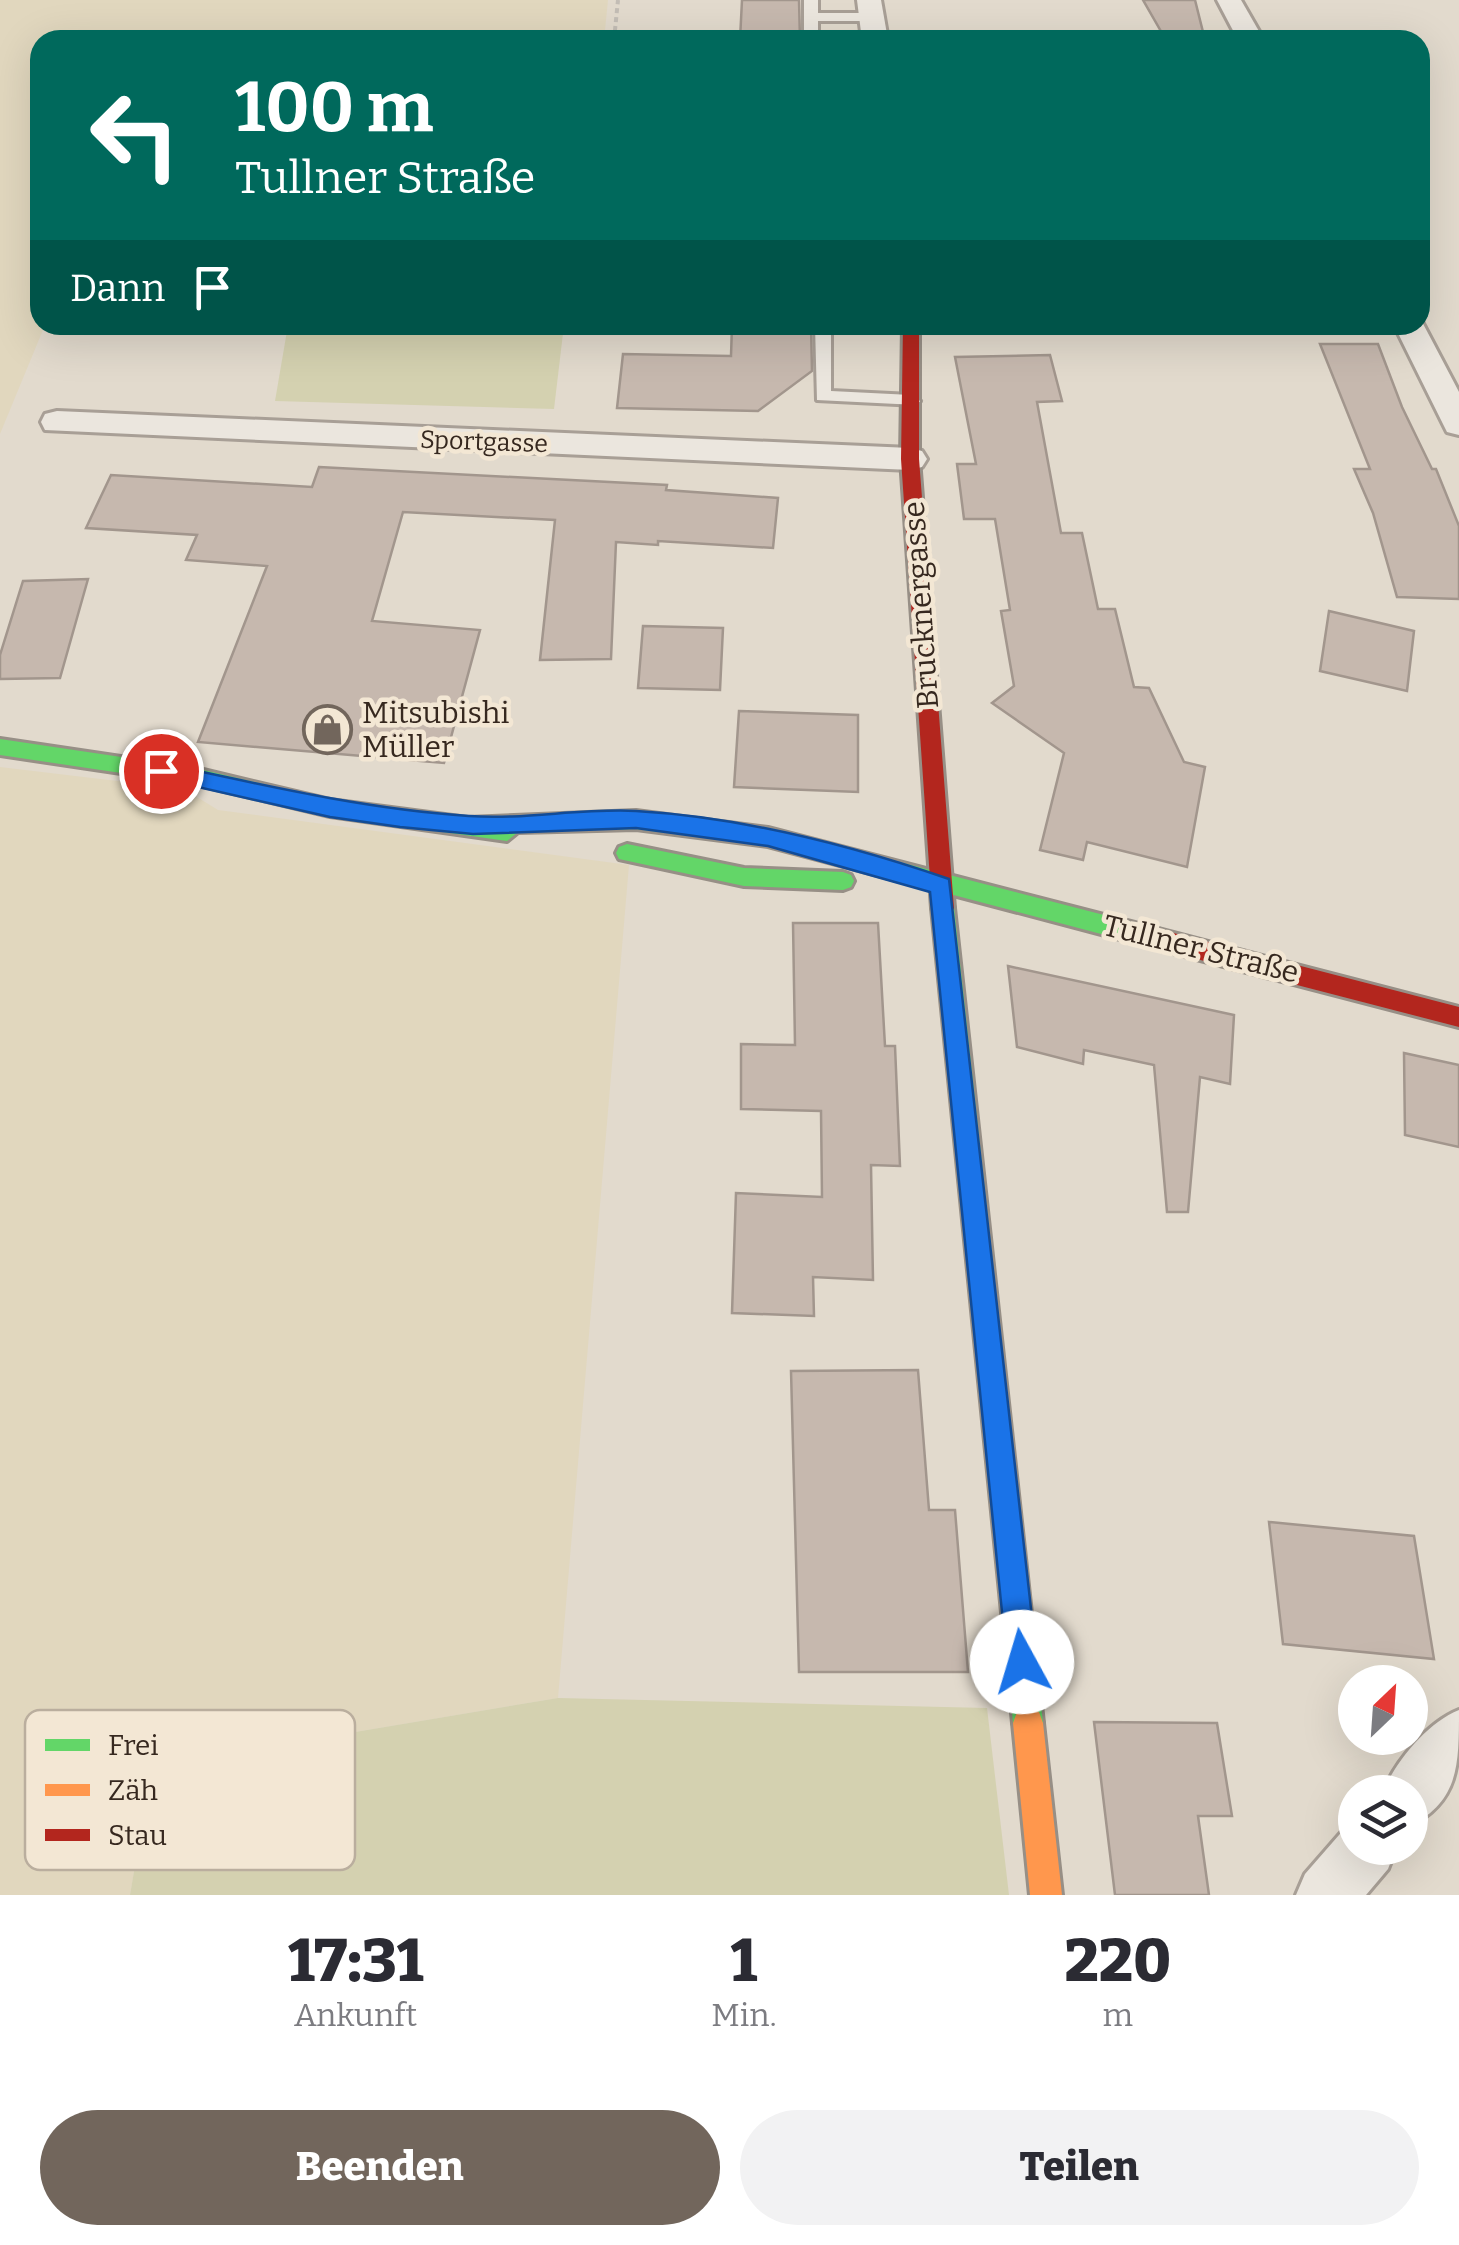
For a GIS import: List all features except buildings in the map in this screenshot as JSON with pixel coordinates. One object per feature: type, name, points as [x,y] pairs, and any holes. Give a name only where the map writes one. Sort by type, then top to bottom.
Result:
[{"type":"main road","name":"Brucknergasse","points":[[911,335],[910,459],[941,885],[1046,1895]]},
{"type":"main road","name":"Tullner Straße","points":[[0,747],[195,776],[330,808],[473,826],[744,877],[941,885]]},
{"type":"main road","name":"Tullner Straße","points":[[473,826],[585,819],[768,837],[1459,1017]]},
{"type":"street","points":[[1229,0],[1246,30]]},
{"type":"street","points":[[1414,335],[1459,424]]},
{"type":"street","name":"Sportgasse","points":[[57,422],[910,459]]},
{"type":"street","points":[[1428,1776],[1459,1739]]},
{"type":"street","points":[[1326,1895],[1352,1865]]},
{"type":"lane","points":[[811,0],[811,30]]},
{"type":"lane","points":[[811,17],[872,19]]},
{"type":"lane","points":[[823,335],[823,396],[911,401]]},
{"type":"path","points":[[615,30],[618,0]]},
{"type":"shaded area","points":[[0,0],[608,0],[605,30],[30,30],[30,335],[41,335],[0,434]]},
{"type":"shaded area","points":[[286,335],[563,335],[554,409],[275,401]]},
{"type":"shaded area","points":[[0,767],[184,789],[218,810],[629,865],[558,1698],[355,1732],[355,1710],[25,1710],[25,1870],[134,1870],[130,1895],[0,1895]]},
{"type":"shaded area","points":[[558,1698],[987,1708],[1009,1895],[130,1895],[134,1870],[355,1870],[355,1732]]},
{"type":"traffic: fast","points":[[0,747],[195,776],[330,808],[507,832]]},
{"type":"traffic: fast","points":[[473,825],[636,820],[768,837],[1158,939]]},
{"type":"traffic: fast","points":[[627,853],[744,877],[843,881]]},
{"type":"traffic: fast","points":[[943,908],[1028,1723]]},
{"type":"traffic: slow","points":[[1028,1723],[1046,1895]]},
{"type":"traffic: jam","points":[[911,335],[910,459],[943,908]]},
{"type":"traffic: jam","points":[[1158,939],[1459,1017]]},
{"type":"place","name":"Mitsubishi Müller","points":[[327,730]]},
{"type":"route","points":[[161,771],[330,808],[473,826],[636,820],[768,837],[941,885],[1022,1662]]}]
